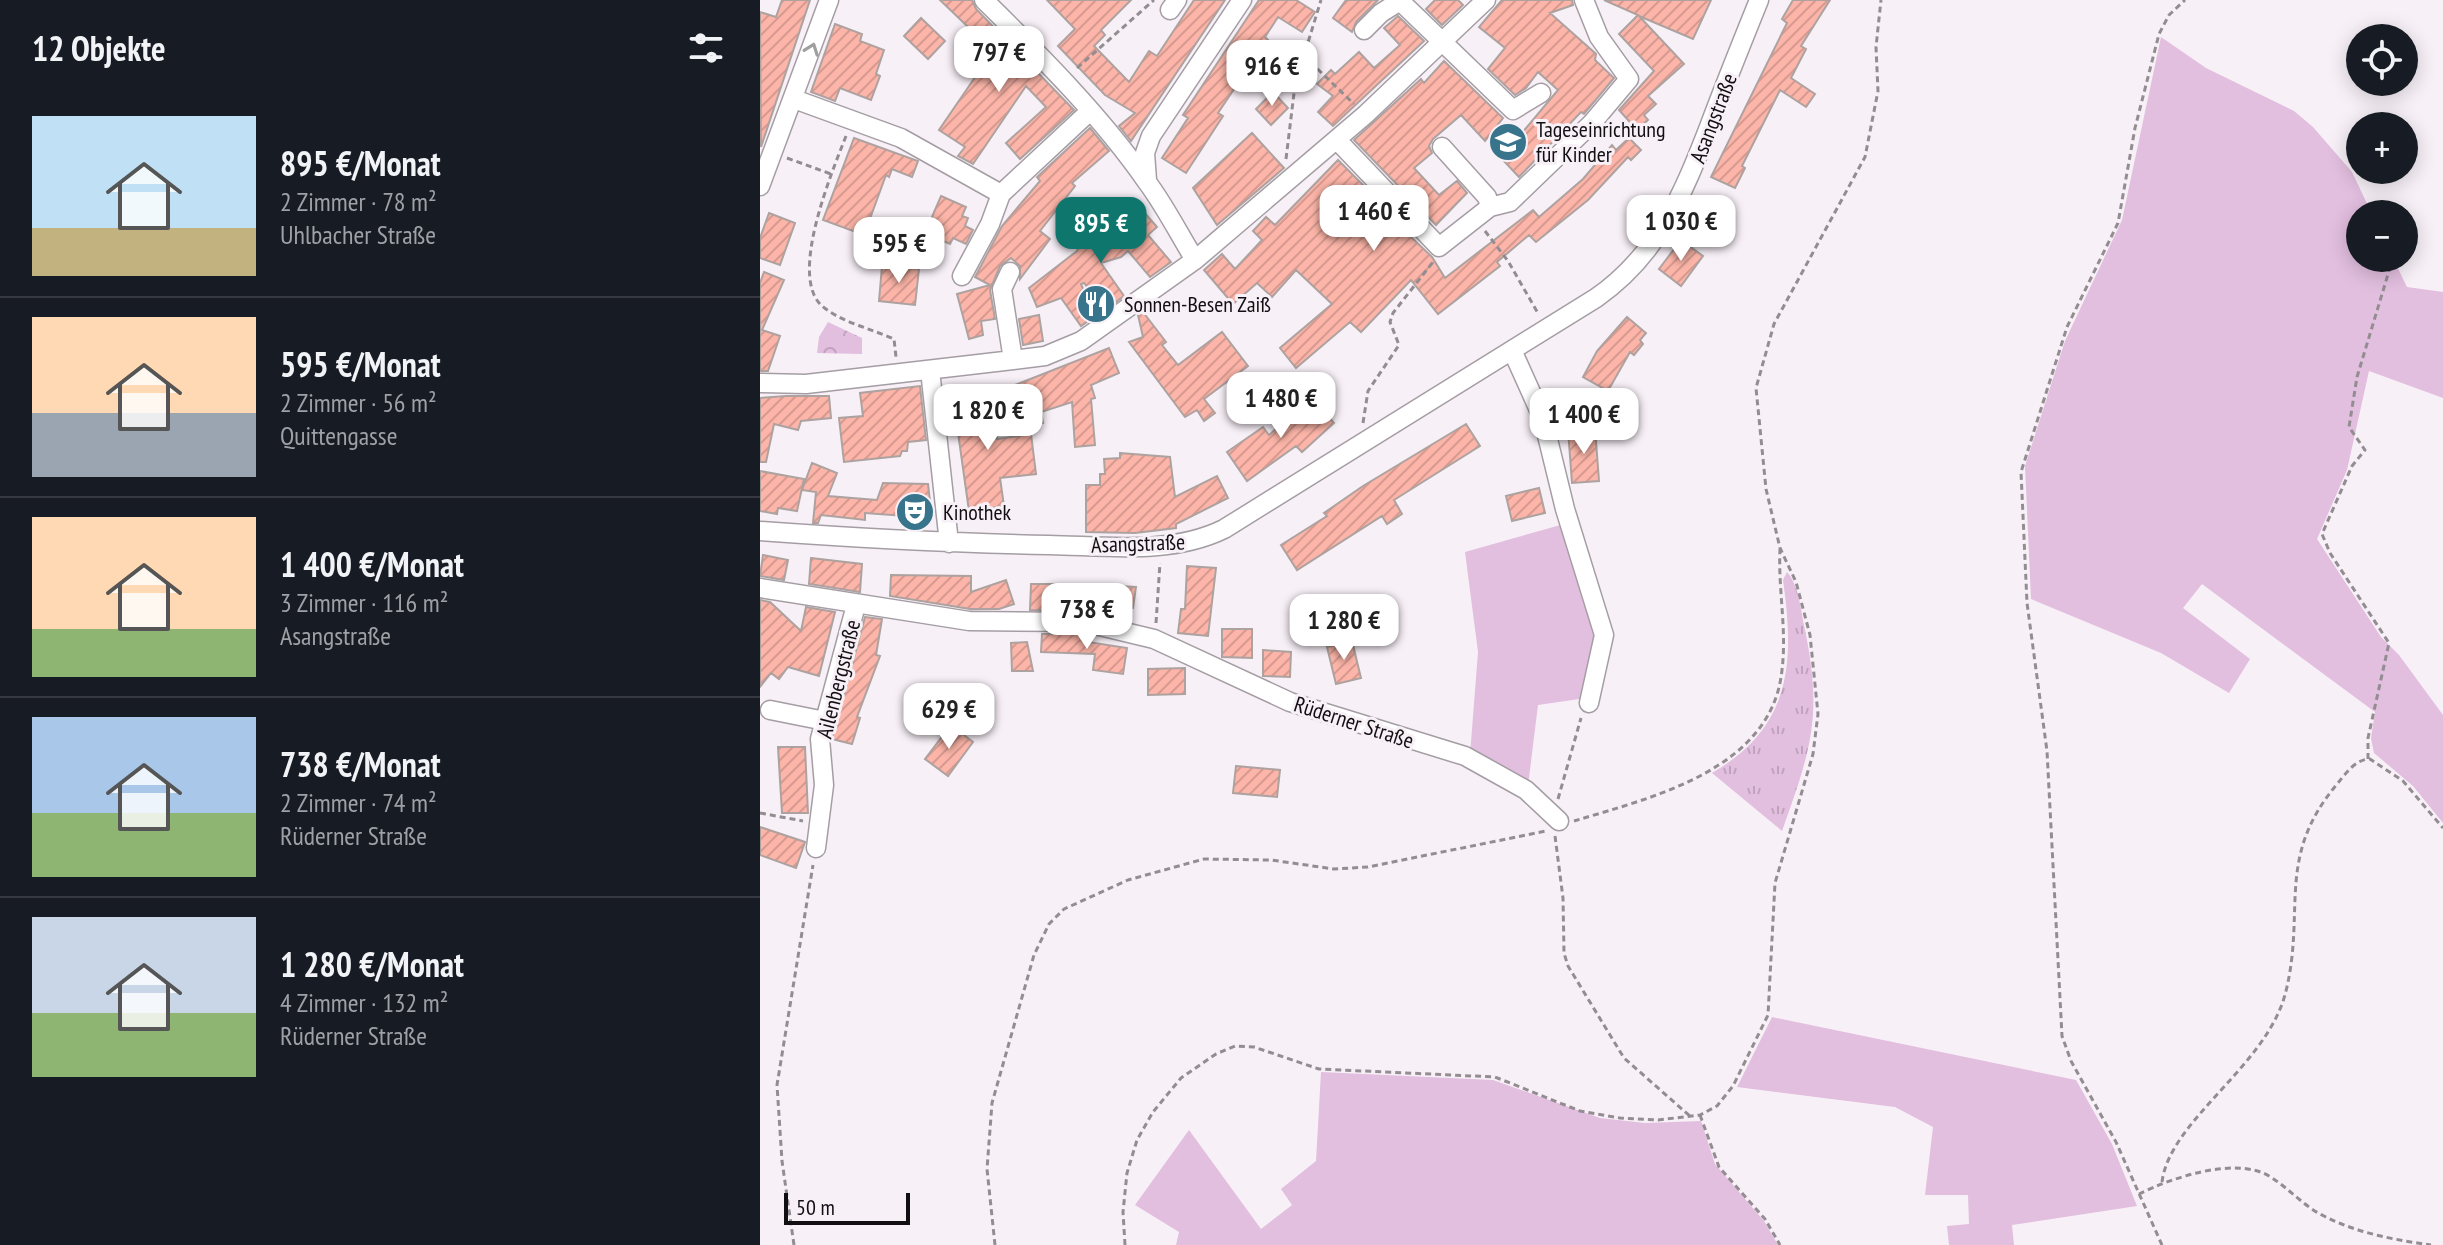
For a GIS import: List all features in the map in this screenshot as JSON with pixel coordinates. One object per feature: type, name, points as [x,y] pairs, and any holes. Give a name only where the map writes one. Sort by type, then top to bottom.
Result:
[{"type":"street","points":[[760,186],[829,0]]},
{"type":"street","points":[[984,0],[1062,81],[1147,180],[1195,260]]},
{"type":"street","points":[[1147,180],[1145,153],[1151,136],[1242,0]]},
{"type":"street","points":[[760,383],[806,384],[1045,356],[1081,341],[1245,221],[1290,178],[1365,115],[1486,0]]},
{"type":"street","points":[[1337,140],[1439,247],[1490,207],[1510,202],[1592,123],[1629,79],[1599,37],[1584,0]]},
{"type":"street","name":"Asangstraße","points":[[760,531],[949,543],[1161,546],[1179,546],[1214,534],[1606,291],[1641,258],[1663,230],[1687,185],[1759,0]]},
{"type":"street","points":[[1364,30],[1381,13],[1400,1],[1444,40],[1513,110],[1541,93]]},
{"type":"street","points":[[794,99],[849,128],[901,138],[1001,194]]},
{"type":"street","points":[[962,276],[990,224],[1001,194],[1089,112]]},
{"type":"street","points":[[1442,147],[1487,197],[1490,207]]},
{"type":"street","points":[[1010,272],[1002,289],[1013,360]]},
{"type":"street","points":[[1512,350],[1543,419],[1569,522],[1604,635],[1589,703]]},
{"type":"street","points":[[930,370],[949,543]]},
{"type":"street","name":"Rüderner Straße","points":[[760,588],[969,621],[1083,622],[1154,639],[1290,702],[1465,756],[1526,790],[1555,821]]},
{"type":"street","name":"Ailenbergstraße","points":[[816,848],[824,785],[820,739],[856,605]]},
{"type":"street","points":[[770,710],[825,721]]},
{"type":"path","points":[[1062,81],[1154,0]]},
{"type":"path","points":[[1290,178],[1286,163],[1289,121],[1303,55],[1321,0]]},
{"type":"path","points":[[995,1245],[987,1169],[992,1103],[1031,965],[1046,929],[1064,909],[1137,877],[1204,859],[1271,860],[1329,869],[1364,868],[1530,837],[1555,821],[1583,818],[1701,775],[1738,751],[1761,729],[1776,703],[1782,671],[1780,548],[1763,468],[1757,380],[1774,324],[1862,163],[1878,91],[1876,47],[1881,0]]},
{"type":"path","points":[[2162,1245],[2116,1142],[2067,1053],[2060,1026],[2047,751],[2027,603],[2021,472],[2067,327],[2118,223],[2135,128],[2161,28],[2185,0]]},
{"type":"path","points":[[1303,55],[1365,115]]},
{"type":"path","points":[[849,128],[817,210],[810,285],[818,302],[828,311],[894,339],[898,373]]},
{"type":"path","points":[[773,151],[831,174]]},
{"type":"path","points":[[1492,240],[1508,261],[1546,329]]},
{"type":"path","points":[[1368,441],[1363,420],[1368,391],[1399,345],[1390,322],[1393,313],[1432,265]]},
{"type":"path","points":[[2368,759],[2368,738],[2389,643],[2330,553],[2322,534],[2352,466],[2365,450],[2349,427],[2356,383],[2389,272]]},
{"type":"path","points":[[1154,639],[1161,546]]},
{"type":"path","points":[[1125,1245],[1123,1202],[1127,1173],[1137,1140],[1176,1082],[1209,1058],[1235,1046],[1254,1047],[1319,1069],[1495,1077],[1563,1105],[1602,1116],[1646,1120],[1691,1117],[1717,1106],[1730,1090],[1766,1021],[1777,872],[1816,739],[1814,655],[1799,591],[1780,548]]},
{"type":"path","points":[[1589,703],[1584,707],[1555,821],[1563,898],[1564,953],[1568,966],[1624,1058],[1691,1117]]},
{"type":"path","points":[[2162,1182],[2173,1149],[2252,1056],[2275,1020],[2289,976],[2295,878],[2304,836],[2327,797],[2351,769],[2368,759]]},
{"type":"path","points":[[2368,759],[2403,781],[2443,828]]},
{"type":"path","points":[[760,813],[821,824]]},
{"type":"path","points":[[794,1245],[782,1161],[777,1085],[816,848]]},
{"type":"path","points":[[1700,1115],[1719,1167],[1765,1219],[1780,1245]]},
{"type":"path","points":[[2139,1194],[2162,1182],[2225,1168],[2255,1170],[2338,1223],[2389,1238],[2431,1245]]},
{"type":"green space","points":[[2161,37],[2206,68],[2294,111],[2313,127],[2346,165],[2346,184],[2358,184],[2365,200],[2346,200],[2346,272],[2400,272],[2407,287],[2443,292],[2443,398],[2369,371],[2347,470],[2317,539],[2381,637],[2399,655],[2443,715],[2443,823],[2413,786],[2374,753],[2371,738],[2375,712],[2202,584],[2183,608],[2250,659],[2229,693],[2161,653],[2031,599],[2025,466],[2065,341],[2122,220]]},
{"type":"green space","points":[[828,322],[862,338],[862,354],[817,353],[819,337]]},
{"type":"green space","points":[[1564,524],[1599,635],[1586,698],[1538,705],[1528,786],[1470,755],[1478,652],[1465,552]]},
{"type":"green space","points":[[1787,572],[1802,612],[1810,656],[1813,708],[1807,753],[1782,831],[1712,773],[1738,755],[1758,735],[1782,691],[1787,666],[1787,611],[1783,580]]},
{"type":"green space","points":[[1772,1017],[2076,1080],[2112,1144],[2137,1206],[2012,1225],[2014,1245],[1949,1245],[1947,1226],[1969,1224],[1968,1195],[1925,1195],[1933,1127],[1895,1107],[1737,1087]]},
{"type":"green space","points":[[1321,1072],[1493,1080],[1600,1118],[1645,1123],[1701,1121],[1715,1164],[1764,1221],[1778,1245],[1176,1245],[1179,1232],[1135,1205],[1189,1130],[1261,1229],[1292,1205],[1281,1189],[1316,1161]]},
{"type":"building","points":[[782,0],[810,0],[761,147],[760,12],[776,17]]},
{"type":"building","points":[[940,0],[972,0],[976,9],[1074,110],[1020,159],[1006,143],[1046,107],[1026,86],[973,164],[958,156],[965,147],[939,130],[993,51]]},
{"type":"building","points":[[1047,0],[1131,0],[1101,30],[1105,35],[1094,46],[1129,82],[1149,51],[1157,56],[1194,0],[1225,0],[1131,141],[1119,126],[1135,113],[1105,95],[1058,46],[1075,29]]},
{"type":"building","points":[[1259,0],[1296,0],[1315,12],[1302,32],[1278,17],[1265,37],[1295,67],[1274,88],[1251,64],[1218,113],[1223,116],[1186,173],[1162,158],[1188,118],[1183,115]]},
{"type":"building","points":[[1346,0],[1378,0],[1356,22],[1352,32],[1333,18]]},
{"type":"building","points":[[1435,0],[1458,0],[1463,5],[1442,25],[1426,9]]},
{"type":"building","points":[[1502,0],[1572,0],[1573,5],[1550,13],[1596,54],[1595,60],[1614,78],[1584,114],[1581,112],[1519,177],[1501,158],[1558,90],[1538,72],[1526,88],[1515,95],[1488,69],[1505,48],[1479,27]]},
{"type":"building","points":[[1604,0],[1711,0],[1693,39],[1639,16],[1684,64],[1648,96],[1656,104],[1644,115],[1648,120],[1637,130],[1619,110],[1654,71],[1619,34],[1638,15]]},
{"type":"building","points":[[1793,0],[1830,0],[1801,46],[1806,49],[1791,78],[1815,94],[1806,107],[1780,90],[1742,166],[1745,168],[1735,188],[1711,177],[1787,23],[1782,19]]},
{"type":"building","points":[[1398,16],[1424,41],[1333,126],[1318,112],[1333,96],[1317,84],[1331,70],[1335,74],[1359,52],[1374,68],[1400,45],[1384,28]]},
{"type":"building","points":[[921,18],[945,41],[928,59],[904,36]]},
{"type":"building","points":[[835,24],[862,34],[860,41],[884,50],[876,74],[880,76],[871,100],[840,88],[835,101],[811,92]]},
{"type":"building","points":[[1444,61],[1503,118],[1485,141],[1461,115],[1433,139],[1429,146],[1432,153],[1414,168],[1439,195],[1457,181],[1467,193],[1436,225],[1354,140],[1421,79],[1424,83]]},
{"type":"building","points":[[1273,92],[1288,108],[1271,125],[1256,109]]},
{"type":"building","points":[[1090,128],[1109,151],[1072,183],[1075,186],[1040,231],[1050,239],[1020,279],[1020,266],[1011,258],[1000,266],[990,290],[995,319],[981,321],[983,335],[969,339],[957,294],[990,285],[975,277],[1002,226],[1040,181],[1037,177]]},
{"type":"building","points":[[1252,133],[1284,168],[1217,225],[1193,188]]},
{"type":"building","points":[[854,138],[918,161],[912,177],[892,169],[889,177],[886,175],[864,235],[823,220]]},
{"type":"building","points":[[1629,138],[1641,150],[1631,160],[1628,157],[1588,200],[1536,242],[1529,235],[1497,262],[1500,266],[1438,314],[1411,280],[1361,332],[1350,322],[1296,368],[1280,348],[1332,304],[1296,270],[1272,297],[1257,283],[1233,304],[1204,270],[1222,254],[1235,269],[1262,240],[1253,231],[1266,217],[1275,225],[1338,160],[1369,191],[1366,194],[1432,257],[1445,278],[1533,210],[1539,217],[1583,179],[1612,145],[1616,150]]},
{"type":"building","points":[[941,196],[966,207],[962,216],[968,218],[965,226],[973,230],[966,244],[953,238],[950,244],[925,233]]},
{"type":"building","points":[[1136,203],[1157,227],[1148,235],[1171,262],[1150,277],[1128,251],[1121,257],[1101,263],[1124,296],[1105,310],[1084,283],[1081,284],[1095,316],[1081,326],[1061,298],[1037,307],[1029,288],[1077,251],[1090,222],[1098,235]]},
{"type":"building","points":[[769,213],[795,223],[780,265],[760,258],[760,238]]},
{"type":"building","points":[[1681,240],[1703,256],[1681,286],[1659,269]]},
{"type":"building","points":[[882,266],[919,269],[915,305],[879,301]]},
{"type":"building","points":[[764,272],[784,280],[762,330],[780,336],[768,371],[760,371],[760,283]]},
{"type":"building","points":[[1143,312],[1166,342],[1162,345],[1178,365],[1222,332],[1248,366],[1204,399],[1215,413],[1204,421],[1197,410],[1185,417],[1129,342],[1143,337],[1138,315]]},
{"type":"building","points":[[1039,315],[1043,341],[1023,345],[1019,319]]},
{"type":"building","points":[[1627,317],[1646,333],[1640,340],[1643,344],[1634,355],[1630,352],[1608,391],[1583,377],[1597,351]]},
{"type":"building","points":[[1109,348],[1119,373],[1091,385],[1095,398],[1091,399],[1095,445],[1075,447],[1072,402],[1041,412],[1043,423],[1022,427],[1015,385]]},
{"type":"building","points":[[920,386],[926,440],[908,442],[907,451],[902,451],[900,456],[844,462],[839,418],[863,416],[860,393]]},
{"type":"building","points":[[991,392],[997,439],[1031,434],[1036,474],[1000,478],[1004,506],[969,511],[953,397]]},
{"type":"building","points":[[829,396],[831,418],[801,421],[798,430],[774,424],[766,462],[760,462],[760,398]]},
{"type":"building","points":[[1311,397],[1334,423],[1302,452],[1296,446],[1247,481],[1227,452],[1263,427],[1269,435]]},
{"type":"building","points":[[1466,424],[1480,446],[1394,500],[1402,514],[1387,524],[1382,516],[1297,570],[1281,545],[1327,516],[1324,513],[1363,486]]},
{"type":"building","points":[[1595,428],[1599,481],[1572,483],[1568,430]]},
{"type":"building","points":[[1120,453],[1170,457],[1175,497],[1217,476],[1228,498],[1176,524],[1176,528],[1135,533],[1086,532],[1086,485],[1100,485],[1100,474],[1105,474],[1104,459],[1120,458]]},
{"type":"building","points":[[812,463],[837,473],[828,496],[877,500],[883,483],[928,484],[932,518],[865,513],[865,520],[821,515],[818,523],[813,523],[816,492],[802,490]]},
{"type":"building","points":[[760,471],[804,479],[797,511],[778,508],[777,514],[760,511]]},
{"type":"building","points":[[1539,488],[1545,513],[1512,521],[1506,496]]},
{"type":"building","points":[[763,555],[788,560],[784,580],[760,576]]},
{"type":"building","points":[[811,558],[862,564],[860,592],[809,584]]},
{"type":"building","points":[[1187,566],[1216,568],[1208,636],[1178,633],[1181,609],[1185,609]]},
{"type":"building","points":[[891,575],[971,576],[971,592],[1006,580],[1014,604],[999,609],[970,609],[890,596]]},
{"type":"building","points":[[1031,584],[1136,587],[1133,608],[1104,606],[1103,611],[1030,610]]},
{"type":"building","points":[[760,600],[770,602],[801,631],[806,607],[835,612],[819,676],[788,667],[779,679],[771,673],[760,687]]},
{"type":"building","points":[[865,617],[882,619],[876,655],[880,656],[857,717],[860,718],[852,744],[832,739]]},
{"type":"building","points":[[1222,629],[1252,629],[1252,658],[1222,657]]},
{"type":"building","points":[[1042,634],[1082,634],[1082,641],[1127,648],[1123,674],[1093,670],[1095,654],[1041,652]]},
{"type":"building","points":[[1352,641],[1361,678],[1336,684],[1327,647]]},
{"type":"building","points":[[1027,642],[1033,671],[1012,671],[1011,643]]},
{"type":"building","points":[[1263,650],[1291,652],[1290,677],[1263,676]]},
{"type":"building","points":[[1185,668],[1185,694],[1148,695],[1148,669]]},
{"type":"building","points":[[951,725],[973,742],[948,776],[925,759]]},
{"type":"building","points":[[778,747],[805,747],[808,813],[782,813]]},
{"type":"building","points":[[1236,766],[1280,770],[1277,797],[1233,793]]},
{"type":"building","points":[[760,827],[805,842],[796,868],[760,855]]},
{"type":"place","name":"Tageseinrichtung für Kinder","points":[[1508,142]]},
{"type":"place","name":"Sonnen-Besen Zaiß","points":[[1096,304]]},
{"type":"place","name":"Kinothek","points":[[915,512]]}]
